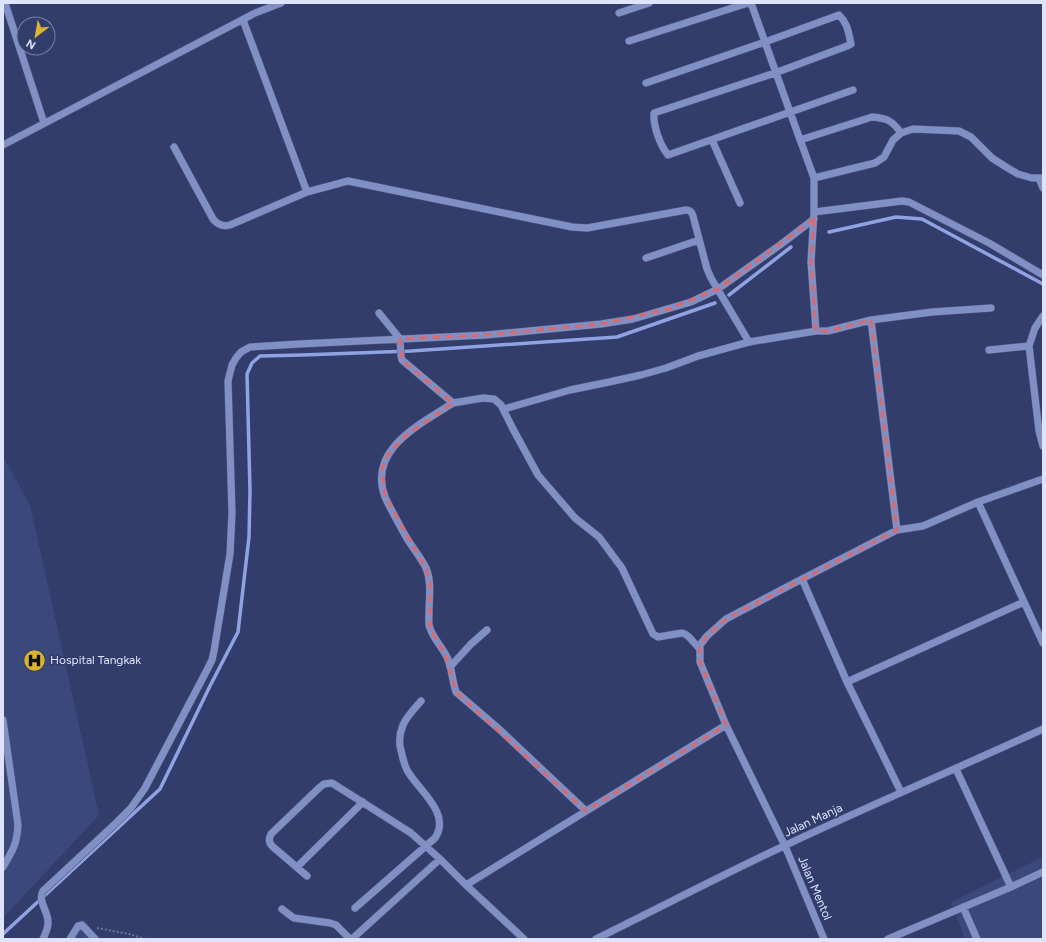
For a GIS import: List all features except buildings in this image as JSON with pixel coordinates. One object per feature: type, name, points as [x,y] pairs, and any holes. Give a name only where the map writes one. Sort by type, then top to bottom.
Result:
[{"type":"street","points":[[5,3],[44,123]]},
{"type":"street","points":[[3,145],[255,13],[281,3]]},
{"type":"street","points":[[619,13],[649,3]]},
{"type":"street","points":[[629,41],[748,3]]},
{"type":"street","points":[[752,3],[814,178],[814,215],[811,262],[816,331]]},
{"type":"street","points":[[646,83],[839,15],[845,21],[850,44],[847,46],[776,73],[654,113],[654,119],[663,148],[668,155],[853,90]]},
{"type":"street","points":[[243,20],[307,192]]},
{"type":"street","points":[[800,140],[872,117],[884,118],[896,126],[901,133]]},
{"type":"street","points":[[814,178],[875,163],[884,157],[893,140],[901,133],[912,129],[959,131],[971,137],[992,158],[1018,174],[1032,178],[1041,178],[1043,188]]},
{"type":"street","points":[[712,140],[740,203]]},
{"type":"street","points":[[174,147],[213,220],[221,226],[230,225],[307,192],[348,181],[564,226],[587,228],[689,210],[692,213],[710,278],[749,342]]},
{"type":"street","points":[[43,939],[48,922],[41,896],[43,891],[131,808],[145,788],[212,660],[230,554],[232,513],[228,381],[232,365],[241,352],[250,347],[400,341],[493,335],[601,324],[632,319],[691,302],[718,290],[780,245],[814,215],[902,201],[909,202],[989,243],[1043,275]]},
{"type":"street","points":[[646,258],[699,240]]},
{"type":"street","points":[[504,410],[570,390],[641,375],[666,368],[698,356],[749,342],[816,331],[828,331],[871,320],[932,312],[991,308]]},
{"type":"street","points":[[379,313],[400,341],[402,360],[453,403]]},
{"type":"street","points":[[1043,316],[1035,328],[1029,346],[1039,432],[1043,446]]},
{"type":"street","points":[[871,320],[897,530]]},
{"type":"street","points":[[989,350],[1029,346]]},
{"type":"street","points":[[586,811],[499,729],[456,692],[446,656],[430,628],[428,619],[430,582],[426,569],[405,536],[385,496],[382,481],[382,469],[387,456],[405,436],[453,403],[483,398],[494,399],[504,410],[512,429],[538,475],[575,518],[599,536],[622,568],[653,634],[658,637],[686,634],[699,648],[707,636],[726,619],[897,530],[923,526],[978,502],[1043,479]]},
{"type":"street","points":[[978,502],[1043,643]]},
{"type":"street","points":[[802,579],[847,682],[901,792]]},
{"type":"street","points":[[847,682],[1024,602]]},
{"type":"street","points":[[450,667],[471,644],[487,630]]},
{"type":"street","name":"Jalan Mentol","points":[[699,648],[700,662],[726,725],[785,846],[824,939]]},
{"type":"street","points":[[356,908],[425,845],[435,838],[440,827],[438,816],[426,795],[407,770],[403,761],[399,738],[405,721],[422,701]]},
{"type":"street","points":[[3,720],[18,825],[17,837],[13,851],[3,867]]},
{"type":"street","points":[[466,885],[726,725]]},
{"type":"street","name":"Jalan Manja","points":[[596,939],[785,846],[901,792],[956,769],[1043,729]]},
{"type":"street","points":[[956,769],[1011,887]]},
{"type":"street","points":[[307,876],[270,843],[269,840],[277,829],[324,784],[332,783],[363,802],[425,845],[524,939]]},
{"type":"street","points":[[296,867],[363,802]]},
{"type":"street","points":[[282,909],[292,917],[336,925],[351,939],[440,859]]},
{"type":"street","points":[[888,939],[1043,872]]},
{"type":"street","points":[[963,907],[977,939]]},
{"type":"street","points":[[70,939],[78,926],[82,925],[96,939]]},
{"type":"path","points":[[97,928],[129,934],[145,939]]},
{"type":"highlighted area","points":[[814,219],[811,262],[816,331],[828,331],[871,320],[897,530],[726,619],[707,636],[700,645],[700,662],[726,725],[586,811],[456,692],[446,656],[430,628],[430,581],[426,569],[385,496],[382,469],[387,456],[405,436],[453,403],[402,360],[400,339],[486,335],[601,324],[668,309],[718,289]]},
{"type":"shaded area","name":"Hospital Tangkak","points":[[3,456],[30,505],[99,815],[3,918]]},
{"type":"shaded area","points":[[1043,857],[1043,939],[965,939],[951,902]]},
{"type":"shaded area","points":[[82,918],[101,939],[68,939]]},
{"type":"waterway","points":[[829,232],[896,217],[922,219],[1043,284]]},
{"type":"waterway","points":[[729,295],[791,247]]},
{"type":"waterway","points":[[3,934],[160,789],[238,632],[249,537],[250,491],[247,374],[252,363],[260,356],[411,351],[617,337],[715,303]]},
{"type":"place","name":"Hospital Tangkak","points":[[34,660]]}]
